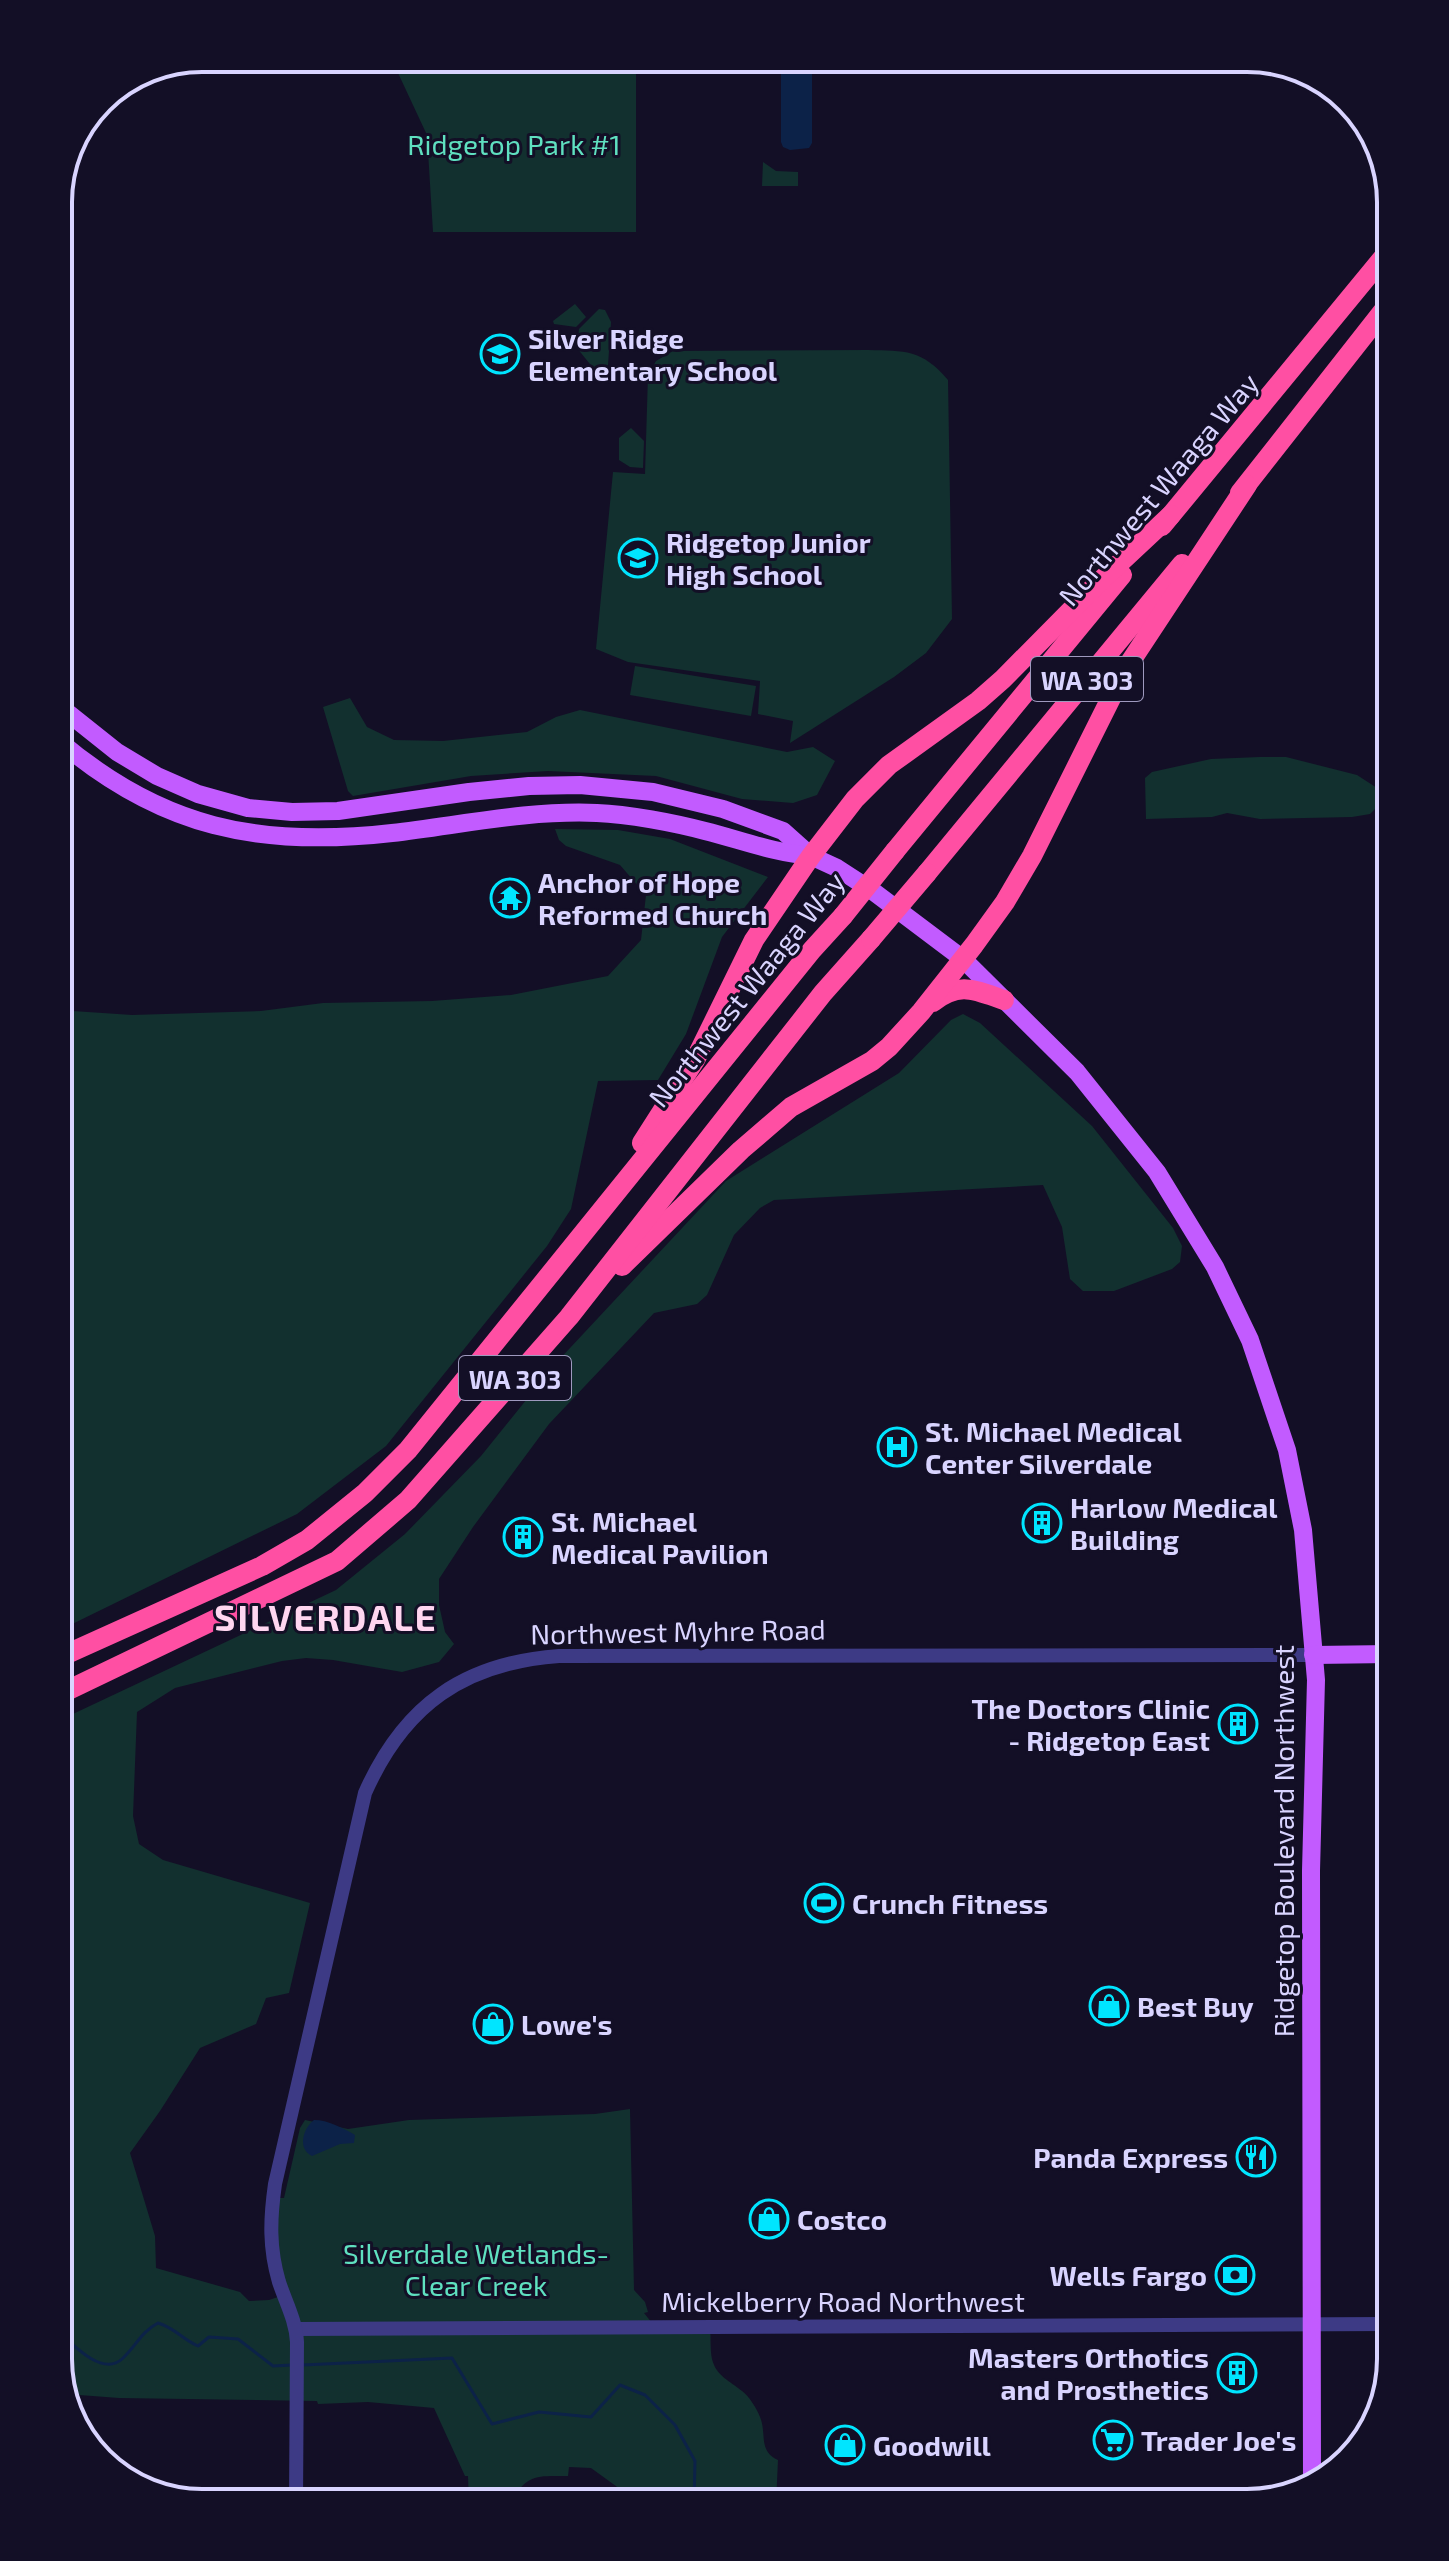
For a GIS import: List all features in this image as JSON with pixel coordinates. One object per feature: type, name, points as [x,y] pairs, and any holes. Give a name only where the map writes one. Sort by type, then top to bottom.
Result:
[{"type":"highway","name":"Northwest Waaga Way","points":[[72,1652],[262,1566],[307,1540],[365,1493],[408,1450],[812,950],[1377,265]]},
{"type":"highway","name":"WA 303","points":[[72,1688],[337,1561],[408,1500],[569,1317],[823,993],[927,873],[1247,485],[1377,319]]},
{"type":"highway","points":[[569,1317],[741,1150],[791,1107],[872,1061],[921,1012],[1005,902],[1032,856],[1118,682],[1247,485]]},
{"type":"highway","points":[[552,1274],[682,1083],[754,940],[811,856],[855,799],[897,758],[978,701],[1003,679],[1171,515]]},
{"type":"highway","points":[[921,1012],[941,996],[961,988],[1004,1000]]},
{"type":"main road","name":"Ridgetop Boulevard Northwest","points":[[72,716],[117,752],[157,776],[198,794],[248,808],[292,812],[338,811],[529,786],[616,788],[653,792],[783,831],[811,856],[837,868],[874,892],[963,959],[1077,1072],[1147,1160],[1205,1250],[1229,1295],[1260,1367],[1292,1469],[1303,1530],[1316,1696],[1311,1871],[1312,2471]]},
{"type":"main road","name":"Ridgetop Boulevard Northwest","points":[[72,751],[117,785],[141,798],[196,822],[238,831],[282,836],[364,835],[549,812],[602,813],[703,830],[784,854],[811,856]]},
{"type":"main road","name":"Northwest Myhre Road","points":[[1313,1655],[1377,1654]]},
{"type":"street","name":"Northwest Myhre Road","points":[[296,2489],[296,2329],[279,2283],[270,2236],[277,2176],[365,1793],[394,1739],[439,1694],[494,1667],[559,1656],[1313,1655]]},
{"type":"street","name":"Mickelberry Road Northwest","points":[[296,2329],[1377,2324]]},
{"type":"green space","name":"Ridgetop Park #1","points":[[398,72],[636,72],[636,232],[433,232],[427,135]]},
{"type":"green space","points":[[763,162],[776,171],[798,172],[798,186],[762,186]]},
{"type":"green space","points":[[575,304],[586,317],[576,327],[554,324],[553,321]]},
{"type":"green space","points":[[599,309],[605,310],[611,322],[608,365],[598,374],[577,348],[579,329]]},
{"type":"green space","points":[[868,350],[921,357],[948,380],[952,619],[926,653],[790,743],[793,721],[758,714],[760,681],[628,662],[596,649],[613,472],[645,474],[648,375],[656,361],[673,351]]},
{"type":"green space","points":[[631,428],[644,441],[643,468],[630,467],[619,460],[619,438]]},
{"type":"green space","points":[[635,666],[756,686],[751,716],[630,695]]},
{"type":"green space","points":[[350,698],[367,727],[394,740],[443,741],[527,732],[556,717],[580,710],[787,752],[813,747],[835,761],[817,795],[793,803],[742,799],[656,776],[548,771],[471,776],[353,796],[348,791],[323,707]]},
{"type":"green space","points":[[1286,757],[1357,775],[1377,788],[1377,807],[1370,814],[1352,817],[1260,819],[1227,813],[1212,817],[1146,819],[1145,778],[1152,772],[1211,759]]},
{"type":"green space","points":[[555,829],[618,830],[670,839],[768,877],[722,937],[686,1034],[658,1080],[598,1081],[571,1209],[547,1246],[386,1446],[297,1514],[72,1624],[72,1011],[132,1015],[261,1011],[323,1003],[432,1001],[511,995],[608,976],[641,940],[646,895],[620,865],[566,846],[559,840]]},
{"type":"green space","name":"Silverdale Wetlands- Clear Creek","points":[[963,1014],[980,1023],[1092,1126],[1173,1228],[1182,1246],[1180,1262],[1172,1269],[1114,1291],[1083,1291],[1070,1279],[1062,1227],[1043,1185],[774,1200],[760,1208],[734,1235],[707,1295],[697,1304],[654,1313],[549,1424],[473,1527],[439,1579],[439,1605],[445,1632],[454,1644],[439,1662],[402,1672],[333,1660],[306,1658],[282,1661],[175,1688],[137,1712],[133,1816],[139,1844],[163,1860],[310,1903],[289,1993],[266,1998],[256,2024],[200,2048],[130,2153],[155,2236],[156,2268],[240,2292],[249,2301],[284,2295],[273,2198],[284,2198],[300,2128],[305,2120],[348,2129],[409,2120],[595,2114],[630,2109],[634,2290],[645,2302],[648,2312],[644,2313],[656,2328],[710,2327],[714,2365],[752,2403],[762,2423],[765,2447],[778,2460],[777,2489],[620,2489],[591,2468],[569,2467],[568,2476],[534,2478],[520,2489],[468,2489],[468,2476],[465,2476],[434,2408],[368,2402],[318,2404],[317,2401],[78,2395],[72,2358],[72,1714],[336,1590],[405,1534],[481,1456],[556,1363],[726,1181],[899,1073],[951,1020]]},
{"type":"water","points":[[781,72],[812,72],[812,143],[809,148],[790,150],[783,147]]},
{"type":"water","points":[[314,2120],[330,2123],[355,2135],[354,2143],[340,2144],[312,2156],[304,2149],[303,2138]]},
{"type":"waterway","points":[[72,2344],[88,2357],[106,2364],[114,2363],[122,2359],[158,2323],[198,2346],[209,2337],[238,2339],[273,2366],[292,2365]]},
{"type":"waterway","points":[[303,2365],[452,2358],[492,2424],[539,2412],[591,2417],[620,2385],[645,2395],[675,2425],[695,2461],[694,2489]]},
{"type":"place","name":"Silver Ridge Elementary School","points":[[500,354]]},
{"type":"place","name":"Ridgetop Junior High School","points":[[638,558]]},
{"type":"place","name":"Anchor of Hope Reformed Church","points":[[510,898]]},
{"type":"place","name":"St. Michael Medical Center Silverdale","points":[[897,1447]]},
{"type":"place","name":"Harlow Medical Building","points":[[1042,1523]]},
{"type":"place","name":"St. Michael Medical Pavilion","points":[[523,1537]]},
{"type":"place","name":"The Doctors Clinic - Ridgetop East","points":[[1238,1724]]},
{"type":"place","name":"Crunch Fitness","points":[[824,1903]]},
{"type":"place","name":"Best Buy","points":[[1109,2006]]},
{"type":"place","name":"Lowe's","points":[[493,2024]]},
{"type":"place","name":"Panda Express","points":[[1256,2157]]},
{"type":"place","name":"Costco","points":[[769,2219]]},
{"type":"place","name":"Wells Fargo","points":[[1235,2275]]},
{"type":"place","name":"Masters Orthotics and Prosthetics","points":[[1237,2373]]},
{"type":"place","name":"Trader Joe's","points":[[1113,2440]]},
{"type":"place","name":"Goodwill","points":[[845,2445]]},
{"type":"district","name":"SILVERDALE","points":[[326,1616]]}]
